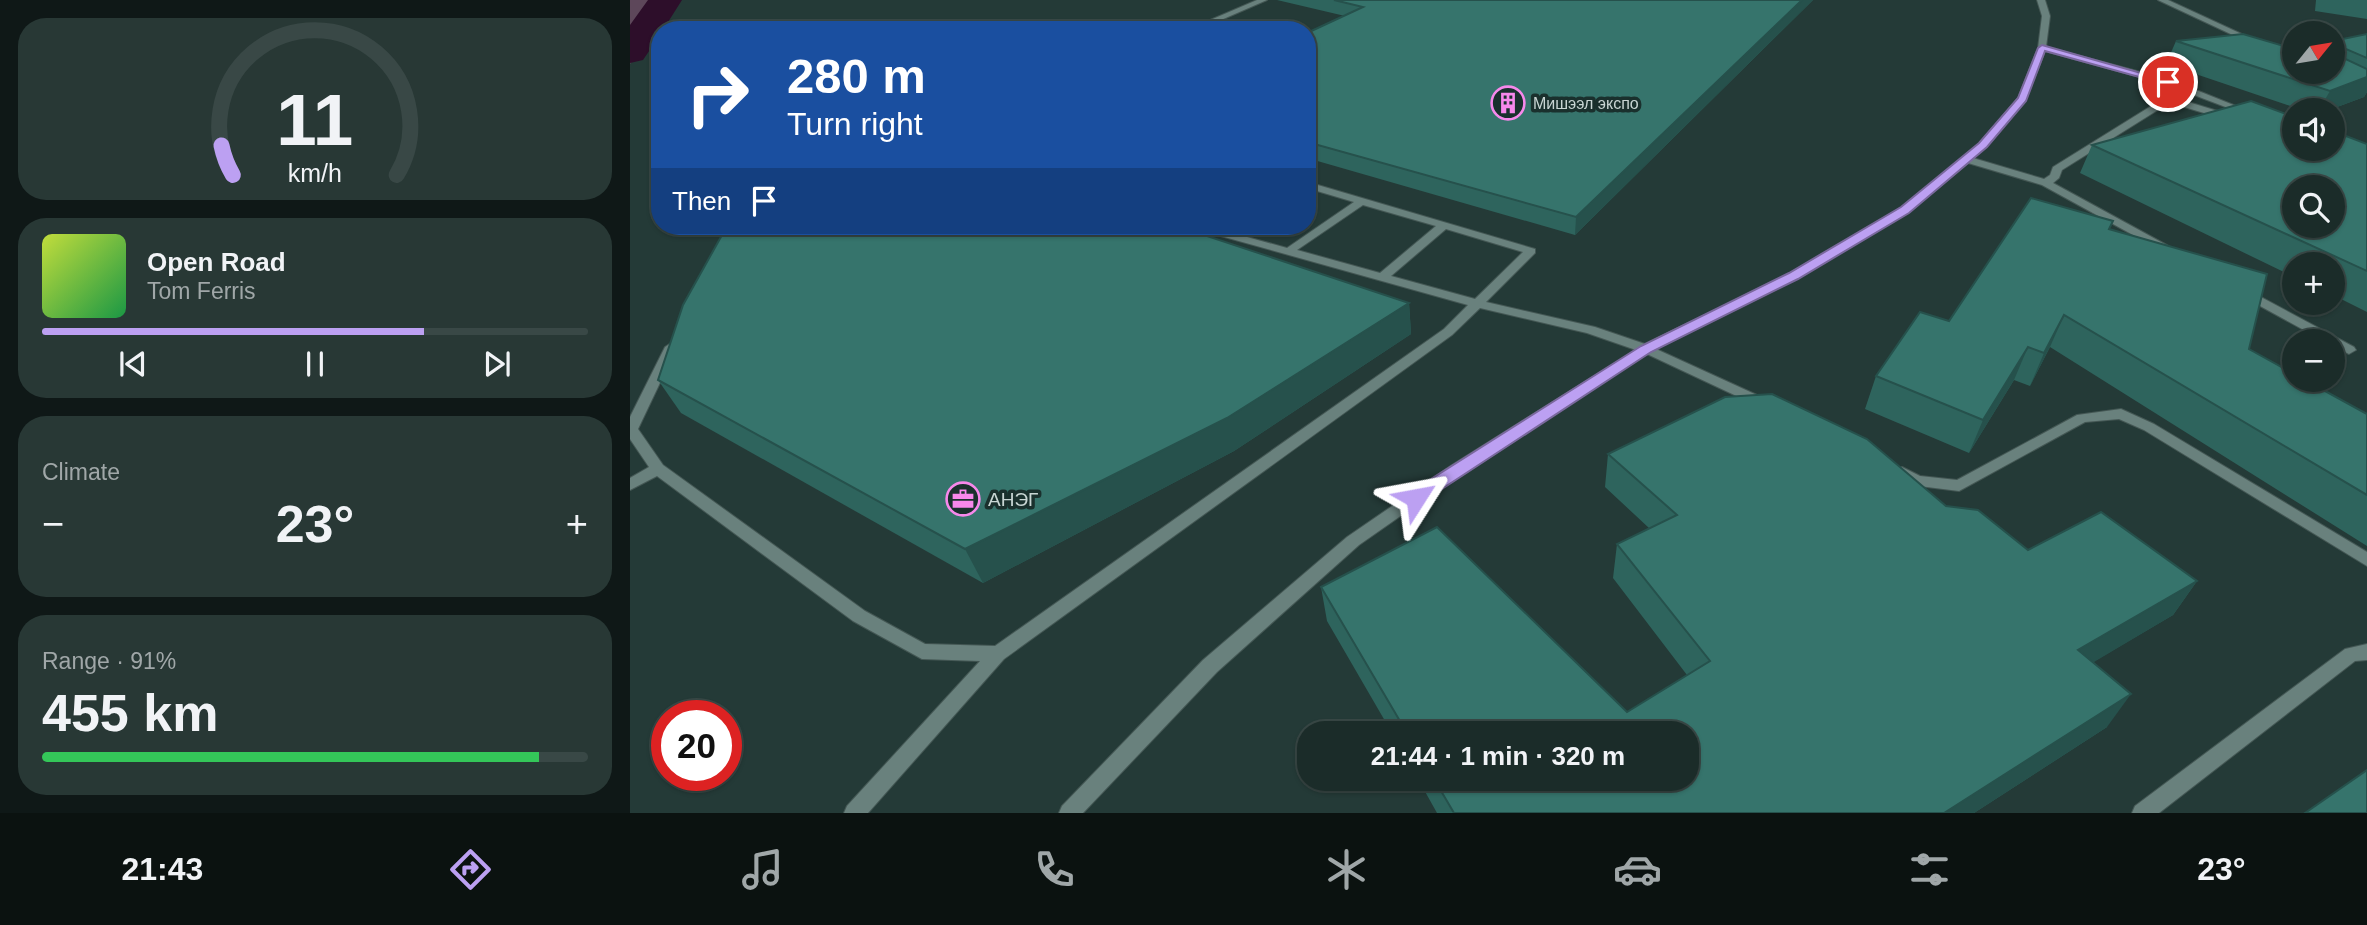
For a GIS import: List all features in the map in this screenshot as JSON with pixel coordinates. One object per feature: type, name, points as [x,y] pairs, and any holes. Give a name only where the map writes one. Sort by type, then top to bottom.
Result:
[{"type":"street","points":[[1213,21],[1264,0]]},
{"type":"street","points":[[1069,813],[1210,666],[1353,541],[1457,469],[1646,349],[1794,276],[1905,210],[1983,145],[2022,99],[2042,48],[2046,16],[2042,0]]},
{"type":"street","points":[[2162,0],[2258,44]]},
{"type":"street","points":[[2042,48],[2168,82],[2255,115]]},
{"type":"street","points":[[2046,183],[2055,176],[2057,169],[2160,105],[2185,104],[2203,107],[2248,125]]},
{"type":"street","points":[[1966,159],[2046,183],[2180,256]]},
{"type":"street","points":[[854,813],[998,654],[1448,332],[1531,251],[1316,187]]},
{"type":"street","points":[[1316,233],[1362,201]]},
{"type":"street","points":[[1382,278],[1444,225]]},
{"type":"street","points":[[1224,235],[1478,304],[1591,330],[1646,349],[1779,410]]},
{"type":"street","points":[[1237,239],[1243,235]]},
{"type":"street","points":[[1289,251],[1312,235]]},
{"type":"street","points":[[2228,283],[2349,350]]},
{"type":"street","points":[[677,336],[631,429],[658,469],[859,616],[922,651],[998,654]]},
{"type":"street","points":[[1885,461],[1916,481],[1959,486],[2082,418],[2121,414],[2149,427],[2367,560]]},
{"type":"street","points":[[630,485],[658,469]]},
{"type":"street","points":[[2142,813],[2351,654],[2367,652]]},
{"type":"shaded area","points":[[630,0],[678,0],[662,21],[651,21],[651,36],[630,64]]},
{"type":"shaded area","points":[[653,0],[673,0],[657,21],[637,24]]},
{"type":"building","name":"Мишээл экспо","points":[[1334,0],[1802,0],[1576,217],[1316,145],[1316,29],[1363,7]]},
{"type":"building","points":[[2243,34],[2282,45],[2282,75],[2176,41]]},
{"type":"building","points":[[2367,34],[2367,58],[2345,49],[2345,39]]},
{"type":"building","points":[[2345,59],[2367,69],[2367,77],[2330,91],[2308,84],[2345,84]]},
{"type":"building","points":[[2251,101],[2282,113],[2282,161],[2345,161],[2345,136],[2367,144],[2367,271],[2345,261],[2345,252],[2326,252],[2295,238],[2345,238],[2345,175],[2282,175],[2282,232],[2092,145]]},
{"type":"building","points":[[2031,198],[2113,221],[2109,229],[2267,274],[2249,349],[2282,367],[2282,392],[2327,392],[2367,414],[2367,495],[2064,315],[2044,353],[2028,347],[1983,420],[1876,376],[1920,312],[1949,321]]},
{"type":"building","points":[[722,235],[1204,235],[1409,303],[1227,418],[965,549],[658,380],[683,305]]},
{"type":"building","points":[[1772,394],[1867,439],[1946,506],[1978,510],[2028,550],[2101,512],[2197,581],[2078,650],[2131,694],[1944,813],[1454,813],[1441,791],[1699,791],[1699,721],[1400,721],[1321,587],[1437,527],[1627,712],[1710,661],[1617,544],[1677,515],[1608,454],[1725,397]]},
{"type":"building","points":[[2367,770],[2367,813],[2305,813]]},
{"type":"waterway","points":[[630,52],[665,0]]},
{"type":"place","name":"Мишээл экспо","points":[[1508,103]]},
{"type":"place","name":"АНЭГ","points":[[963,499]]},
{"type":"route","points":[[1416,498],[1646,349],[1794,276],[1905,210],[1983,145],[2022,99],[2042,48],[2118,66],[2168,82]]}]
